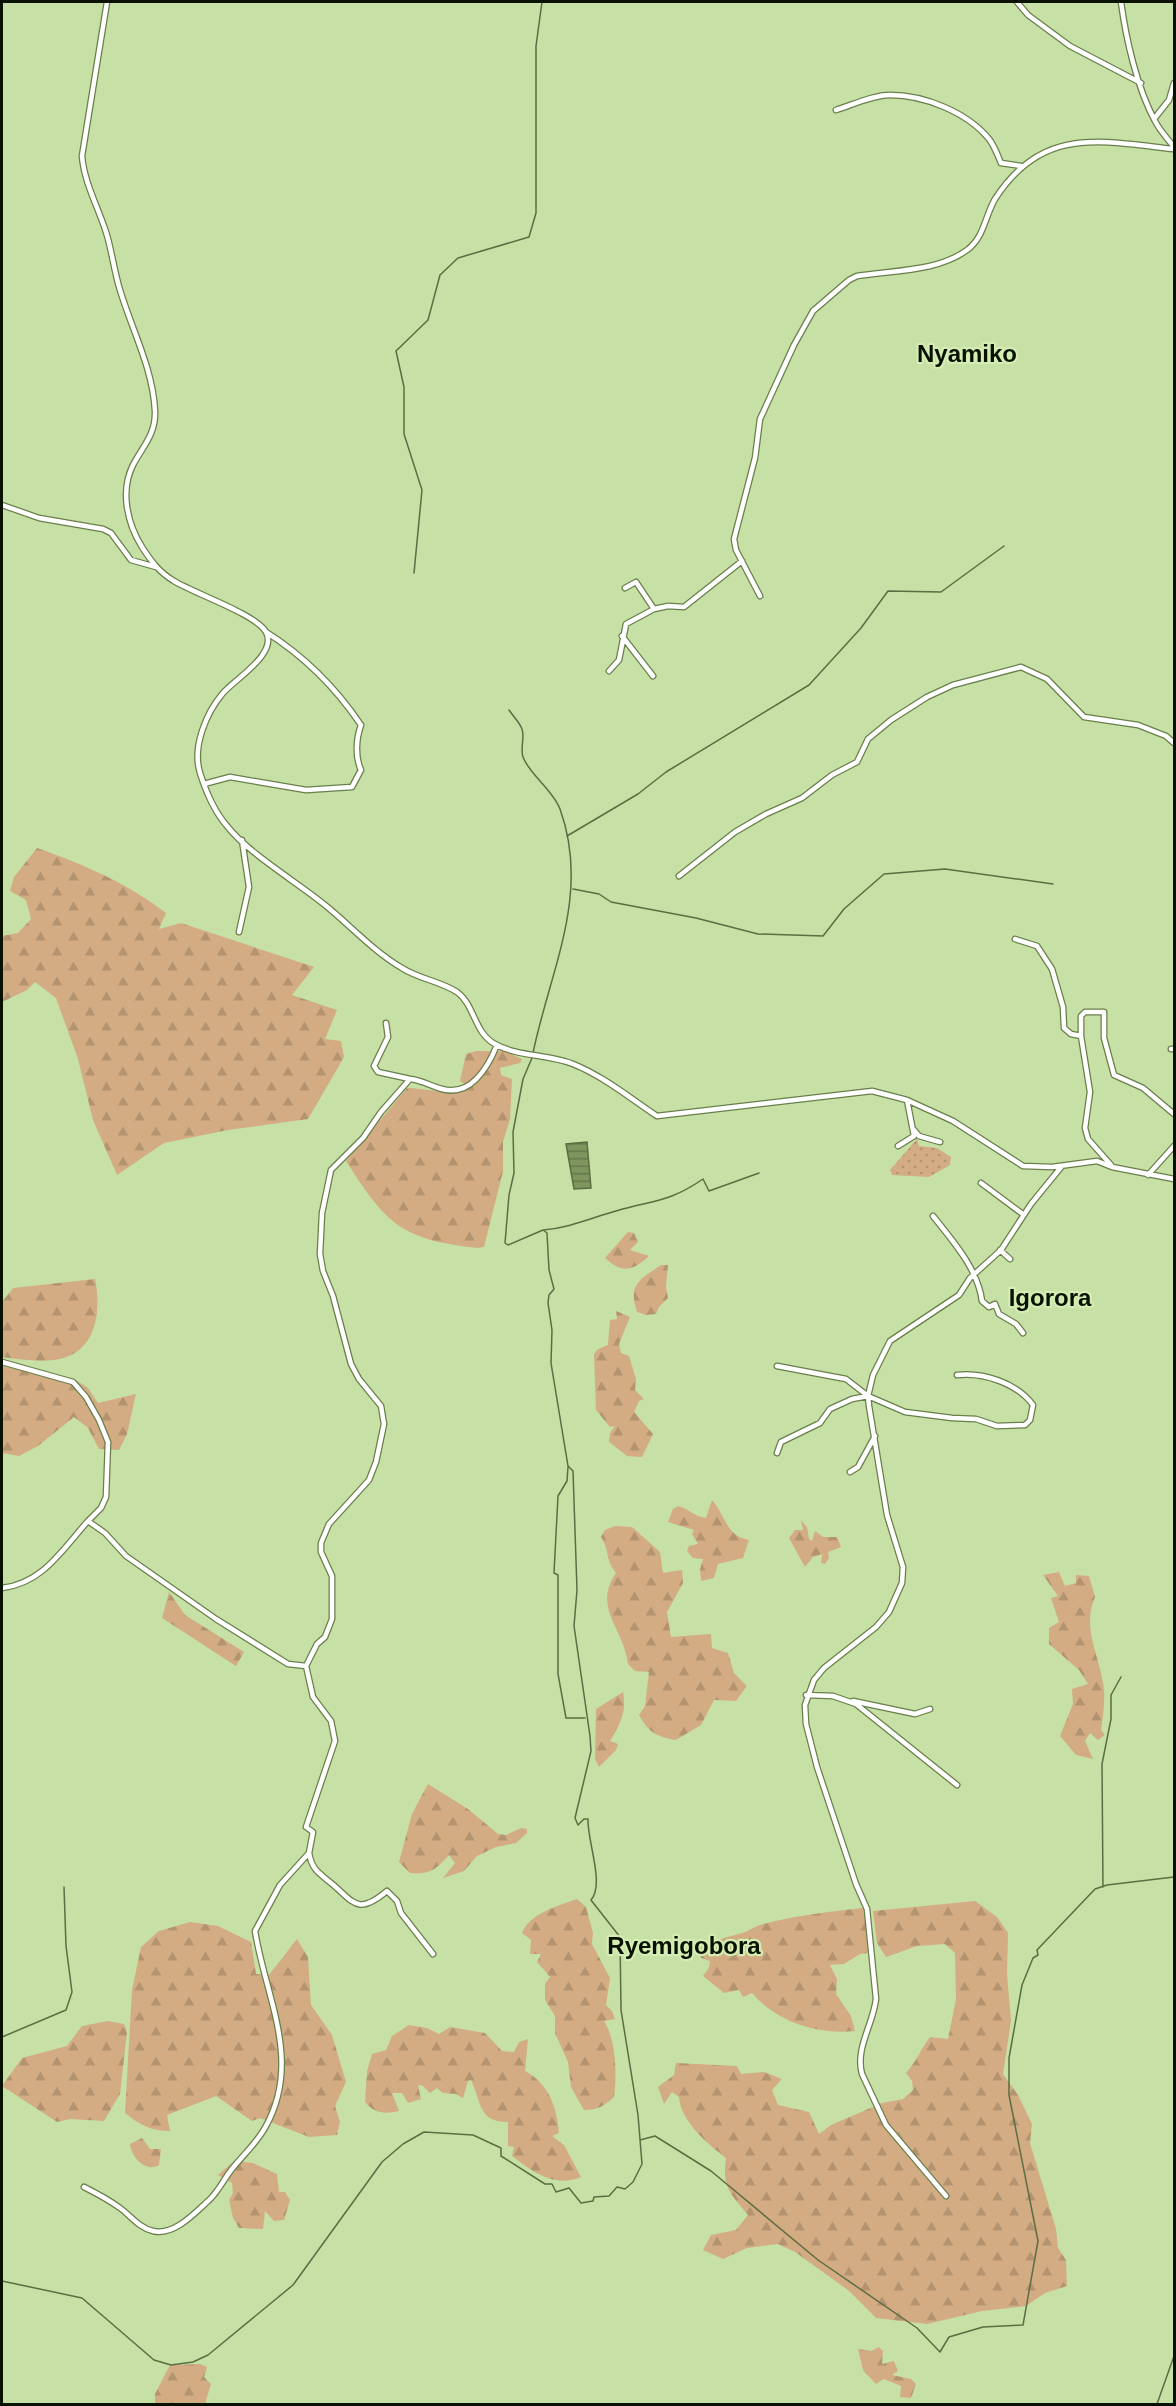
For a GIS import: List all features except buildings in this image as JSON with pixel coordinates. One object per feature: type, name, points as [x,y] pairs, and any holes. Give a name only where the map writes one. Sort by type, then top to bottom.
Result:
[{"type":"street","points":[[106,2],[82,156],[83,168],[106,234],[120,290],[151,384],[155,412],[154,430],[126,483],[129,519],[139,543],[156,567],[173,580],[250,618],[319,673],[361,725],[357,744],[358,762],[362,770],[352,787],[306,790],[230,777],[204,784]]},
{"type":"street","points":[[1017,2],[1028,15],[1070,46],[1141,83]]},
{"type":"street","points":[[1121,2],[1130,50],[1154,119],[1174,148]]},
{"type":"street","points":[[1154,119],[1169,100],[1174,83]]},
{"type":"street","points":[[836,110],[888,95],[923,101],[968,120],[990,140],[1001,163],[1021,166]]},
{"type":"street","points":[[760,596],[742,561],[734,539],[755,458],[760,419],[794,345],[813,311],[849,280],[950,260],[970,249],[979,239],[992,204],[1021,166],[1053,148],[1087,142],[1174,148]]},
{"type":"street","points":[[2,505],[39,518],[103,529],[111,533],[131,560],[156,567]]},
{"type":"street","points":[[609,671],[619,660],[626,624],[654,609],[668,606],[684,607],[742,561]]},
{"type":"street","points":[[625,588],[636,582],[654,609]]},
{"type":"street","points":[[266,632],[268,642],[261,658],[224,692],[211,710],[199,746],[198,767],[204,784],[223,820],[242,840],[327,906],[387,958],[407,971],[430,978],[457,992],[466,1000],[484,1036],[497,1046],[572,1063],[607,1082],[657,1116],[872,1091],[907,1100],[953,1121],[1023,1166],[1062,1166],[1082,1161],[1097,1161],[1112,1167],[1174,1179]]},
{"type":"street","points":[[622,636],[653,676]]},
{"type":"street","points":[[679,876],[735,832],[766,814],[802,798],[832,775],[857,762],[868,739],[891,720],[953,685],[1022,667],[1047,679],[1084,717],[1138,725],[1166,736],[1174,743]]},
{"type":"street","points":[[238,932],[249,887],[242,840]]},
{"type":"street","points":[[1015,939],[1037,946],[1052,969],[1063,1007],[1064,1028],[1071,1034],[1081,1036]]},
{"type":"street","points":[[1112,1167],[1088,1139],[1085,1128],[1090,1092],[1081,1036],[1081,1016],[1085,1012],[1104,1012],[1104,1038],[1114,1075],[1143,1088],[1174,1114]]},
{"type":"street","points":[[386,1023],[388,1037],[374,1066],[378,1072],[445,1090],[462,1087],[474,1081],[487,1069],[497,1046]]},
{"type":"street","points":[[410,1079],[381,1112],[363,1138],[331,1170],[322,1213],[320,1245],[323,1271],[333,1296],[351,1364],[359,1379],[381,1406],[384,1424],[376,1462],[369,1480],[329,1524],[321,1544],[321,1552],[332,1576],[332,1619],[325,1637],[317,1644],[306,1666],[313,1697],[331,1721],[335,1741],[316,1805],[306,1827],[313,1832],[309,1853],[316,1872],[333,1884],[346,1899],[355,1904],[372,1904],[387,1891],[397,1901],[401,1913],[433,1954]]},
{"type":"street","points":[[898,1146],[914,1136],[906,1105],[907,1100]]},
{"type":"street","points":[[914,1130],[919,1136],[940,1142]]},
{"type":"street","points":[[1148,1175],[1174,1146]]},
{"type":"street","points":[[946,2196],[886,2125],[862,2074],[860,2066],[863,2039],[875,2010],[876,1999],[870,1923],[817,1767],[806,1724],[806,1695],[824,1668],[876,1627],[889,1612],[902,1583],[903,1567],[887,1515],[868,1396],[878,1360],[890,1341],[952,1302],[973,1276],[1000,1250],[1023,1215],[1062,1166]]},
{"type":"street","points":[[981,1184],[1023,1215]]},
{"type":"street","points":[[933,1216],[958,1249],[973,1276],[982,1301],[989,1307],[995,1304],[999,1314],[1016,1324],[1023,1333]]},
{"type":"street","points":[[1000,1250],[1010,1259]]},
{"type":"street","points":[[2,1362],[73,1382],[86,1397],[108,1442],[106,1497],[101,1508],[39,1575],[24,1584],[2,1586]]},
{"type":"street","points":[[777,1366],[846,1379],[868,1396],[905,1412],[976,1419],[997,1426],[1025,1425],[1030,1420],[1033,1405],[1017,1390],[971,1373],[957,1375]]},
{"type":"street","points":[[777,1453],[782,1442],[820,1423],[830,1409],[852,1399],[868,1396]]},
{"type":"street","points":[[850,1472],[858,1467],[875,1436]]},
{"type":"street","points":[[88,1521],[105,1533],[126,1556],[216,1619],[276,1654],[288,1664],[306,1666]]},
{"type":"street","points":[[806,1695],[833,1696],[915,1713],[930,1709]]},
{"type":"street","points":[[851,1701],[957,1785]]},
{"type":"street","points":[[84,2187],[120,2208],[143,2227],[154,2232],[166,2231],[180,2225],[212,2198],[232,2169],[254,2144],[274,2109],[283,2076],[280,2039],[255,1931],[280,1885],[309,1853]]},
{"type":"green space","points":[[37,848],[104,875],[136,892],[166,913],[159,929],[181,923],[314,967],[292,995],[337,1010],[325,1039],[341,1041],[344,1057],[308,1119],[228,1130],[164,1143],[117,1175],[93,1120],[78,1059],[56,998],[35,982],[27,990],[2,1002],[2,936],[18,933],[31,919],[26,900],[10,891],[14,877]]},
{"type":"green space","points":[[476,1051],[504,1051],[522,1059],[520,1063],[500,1068],[501,1075],[512,1079],[510,1119],[503,1142],[503,1171],[484,1247],[478,1248],[431,1240],[413,1234],[398,1225],[373,1200],[346,1161],[407,1088],[454,1092],[470,1088],[460,1081],[466,1054]]},
{"type":"green space","points":[[917,1139],[919,1146],[937,1148],[951,1157],[950,1165],[929,1177],[892,1175],[890,1170]]},
{"type":"green space","points":[[628,1232],[634,1233],[638,1242],[630,1250],[649,1256],[638,1265],[627,1269],[617,1267],[605,1258]]},
{"type":"green space","points":[[661,1265],[668,1265],[666,1286],[668,1298],[656,1314],[646,1315],[637,1312],[634,1295],[637,1284]]},
{"type":"green space","points":[[95,1279],[96,1318],[93,1330],[79,1350],[54,1360],[2,1357],[2,1302],[13,1288]]},
{"type":"green space","points":[[616,1311],[630,1317],[619,1344],[621,1353],[629,1356],[636,1379],[635,1390],[644,1399],[639,1401],[634,1412],[653,1434],[642,1457],[627,1456],[609,1442],[610,1433],[615,1426],[610,1427],[596,1410],[594,1354],[598,1349],[608,1345],[610,1320],[617,1319]]},
{"type":"green space","points":[[2,1366],[50,1377],[73,1378],[88,1388],[98,1403],[136,1394],[127,1434],[119,1450],[99,1449],[88,1428],[74,1417],[38,1446],[19,1456],[2,1453]]},
{"type":"green space","points":[[712,1500],[731,1530],[741,1538],[749,1540],[743,1558],[718,1564],[714,1578],[701,1581],[700,1569],[703,1559],[693,1558],[687,1551],[689,1546],[698,1544],[692,1534],[694,1530],[668,1522],[673,1509],[678,1506],[706,1518]]},
{"type":"green space","points":[[801,1520],[807,1527],[809,1539],[812,1541],[815,1531],[823,1537],[837,1537],[841,1547],[828,1552],[829,1558],[825,1564],[821,1563],[822,1554],[813,1557],[805,1567],[789,1538],[795,1530],[803,1530]]},
{"type":"green space","points":[[615,1526],[632,1527],[660,1552],[663,1573],[682,1570],[683,1583],[667,1612],[671,1637],[711,1634],[712,1648],[728,1653],[734,1673],[747,1686],[736,1701],[714,1700],[701,1725],[676,1740],[654,1733],[639,1715],[645,1706],[649,1672],[635,1671],[628,1664],[608,1608],[609,1585],[616,1573],[610,1564],[601,1537],[605,1530]]},
{"type":"green space","points":[[1059,1572],[1065,1586],[1076,1583],[1076,1575],[1089,1576],[1095,1597],[1091,1608],[1090,1630],[1104,1689],[1101,1730],[1105,1735],[1098,1740],[1090,1733],[1085,1741],[1093,1759],[1076,1755],[1060,1736],[1073,1704],[1072,1689],[1088,1684],[1079,1670],[1049,1644],[1049,1628],[1059,1622],[1051,1598],[1058,1596],[1043,1575]]},
{"type":"green space","points":[[169,1592],[185,1615],[244,1652],[236,1666],[162,1618]]},
{"type":"green space","points":[[623,1692],[622,1718],[610,1741],[618,1744],[616,1750],[599,1767],[595,1759],[596,1709]]},
{"type":"green space","points":[[428,1784],[468,1809],[498,1834],[506,1835],[521,1828],[527,1829],[527,1833],[516,1843],[496,1847],[477,1856],[464,1871],[443,1878],[455,1863],[449,1855],[428,1872],[410,1873],[399,1862],[412,1814]]},
{"type":"green space","points":[[577,1899],[586,1907],[593,1933],[592,1944],[610,1978],[606,2005],[612,2011],[615,2019],[604,2021],[611,2037],[615,2058],[614,2097],[600,2107],[589,2110],[584,2110],[571,2087],[568,2062],[555,2033],[555,2016],[545,2000],[545,1984],[550,1977],[537,1962],[541,1954],[530,1954],[531,1940],[522,1933],[531,1920],[538,1915]]},
{"type":"green space","points":[[975,1901],[997,1917],[1008,1933],[1007,1974],[1011,2021],[1003,2074],[1018,2095],[1032,2124],[1030,2143],[1056,2229],[1058,2248],[1066,2260],[1067,2286],[1045,2293],[1026,2306],[982,2311],[927,2324],[876,2318],[848,2290],[795,2252],[778,2244],[747,2248],[723,2259],[703,2250],[711,2235],[736,2230],[748,2215],[736,2201],[726,2183],[726,2158],[696,2131],[685,2115],[679,2097],[672,2092],[664,2104],[658,2087],[674,2075],[676,2063],[737,2066],[741,2074],[764,2072],[782,2079],[772,2090],[778,2105],[809,2112],[819,2134],[831,2125],[882,2103],[903,2099],[913,2090],[912,2081],[906,2073],[930,2037],[948,2039],[956,1999],[955,1953],[945,1944],[917,1946],[886,1957],[877,1943],[873,1911]]},
{"type":"green space","points":[[863,1908],[868,1929],[868,1953],[860,1954],[844,1964],[830,1965],[837,1979],[836,1994],[851,2016],[855,2031],[826,2031],[799,2024],[773,2012],[752,1993],[743,1997],[739,1990],[724,1993],[703,1976],[709,1968],[710,1961],[701,1958],[698,1948],[709,1943],[775,1921]]},
{"type":"green space","points":[[190,1922],[218,1926],[251,1942],[256,1974],[269,1975],[297,1939],[308,1957],[311,2005],[332,2035],[346,2082],[335,2106],[340,2122],[337,2135],[309,2137],[260,2118],[252,2121],[216,2096],[167,2115],[170,2131],[146,2126],[125,2113],[132,1990],[141,1947],[159,1931]]},
{"type":"green space","points":[[108,2021],[124,2024],[127,2032],[120,2094],[104,2121],[70,2119],[57,2122],[2,2086],[22,2058],[67,2046],[82,2026]]},
{"type":"green space","points":[[409,2025],[427,2028],[439,2034],[450,2027],[485,2033],[502,2051],[514,2052],[519,2042],[528,2039],[525,2071],[546,2089],[554,2105],[559,2133],[552,2136],[564,2145],[581,2177],[562,2181],[544,2177],[512,2156],[514,2147],[508,2146],[508,2122],[491,2119],[486,2115],[471,2080],[468,2081],[463,2098],[456,2094],[443,2093],[437,2088],[430,2093],[423,2086],[418,2085],[421,2099],[408,2103],[402,2093],[392,2093],[399,2111],[380,2112],[369,2106],[365,2102],[367,2071],[372,2054],[386,2050],[392,2036]]},
{"type":"green space","points":[[142,2138],[150,2149],[161,2149],[159,2165],[149,2167],[144,2165],[133,2154],[130,2144]]},
{"type":"green space","points":[[234,2161],[253,2163],[277,2174],[279,2192],[285,2192],[290,2200],[284,2220],[274,2221],[265,2211],[263,2229],[239,2228],[233,2218],[229,2200],[233,2193],[232,2183],[218,2175]]},
{"type":"green space","points":[[879,2347],[883,2351],[882,2364],[894,2361],[898,2371],[892,2375],[911,2379],[916,2384],[911,2398],[900,2397],[901,2386],[884,2379],[876,2384],[863,2370],[858,2349],[871,2351]]},
{"type":"green space","points":[[200,2364],[207,2367],[204,2377],[211,2384],[205,2404],[155,2404],[155,2394],[170,2365]]},
{"type":"shaded area","points":[[587,1142],[591,1188],[574,1189],[566,1144]]},
{"type":"waterway","points":[[414,573],[422,490],[404,434],[404,387],[396,351],[428,320],[440,275],[458,258],[529,237],[536,213],[536,46],[542,2]]},
{"type":"waterway","points":[[567,836],[638,794],[666,772],[809,685],[861,628],[888,591],[941,592],[1004,546]]},
{"type":"waterway","points":[[509,710],[522,729],[522,754],[526,763],[552,795],[560,809],[568,841],[571,872],[570,902],[564,932],[533,1053]]},
{"type":"waterway","points":[[573,889],[599,894],[611,902],[696,918],[758,934],[823,936],[844,909],[884,874],[945,869],[1053,884]]},
{"type":"waterway","points":[[2,2281],[82,2298],[154,2360],[171,2365],[193,2362],[208,2355],[293,2285],[382,2162],[403,2144],[424,2132],[473,2135],[501,2148],[501,2156],[545,2184],[552,2184],[556,2192],[569,2188],[581,2203],[593,2201],[594,2197],[609,2196],[617,2187],[625,2189],[633,2182],[642,2164],[638,2115],[621,2010],[620,1937],[591,1900],[595,1893],[596,1873],[588,1819],[584,1819],[578,1825],[575,1818],[591,1751],[574,1626],[577,1590],[573,1471],[568,1466],[551,1363],[552,1330],[548,1303],[549,1295],[554,1289],[549,1270],[547,1233],[543,1230],[508,1245],[505,1243],[509,1195],[514,1173],[513,1132],[523,1079],[532,1058]]},
{"type":"waterway","points":[[543,1230],[571,1225],[660,1200],[680,1193],[703,1179],[709,1191],[759,1173]]},
{"type":"waterway","points":[[568,1467],[567,1481],[558,1496],[554,1573],[558,1575],[558,1674],[566,1718],[585,1718]]},
{"type":"waterway","points":[[1103,1887],[1102,1764],[1111,1719],[1111,1695],[1121,1677]]},
{"type":"waterway","points":[[640,2140],[655,2136],[711,2171],[818,2260],[917,2328],[940,2352],[949,2337],[983,2327],[1023,2325],[1038,2241],[1009,2095],[1009,2058],[1022,1985],[1033,1958],[1038,1955],[1037,1950],[1095,1889],[1107,1885],[1174,1877]]},
{"type":"waterway","points":[[2,2037],[66,2010],[72,1992],[66,1946],[64,1887]]},
{"type":"waterway","points":[[1157,2404],[1174,2356]]},
{"type":"district","name":"Nyamiko","points":[[967,354]]},
{"type":"district","name":"Igorora","points":[[1050,1298]]},
{"type":"district","name":"Ryemigobora","points":[[684,1946]]}]
